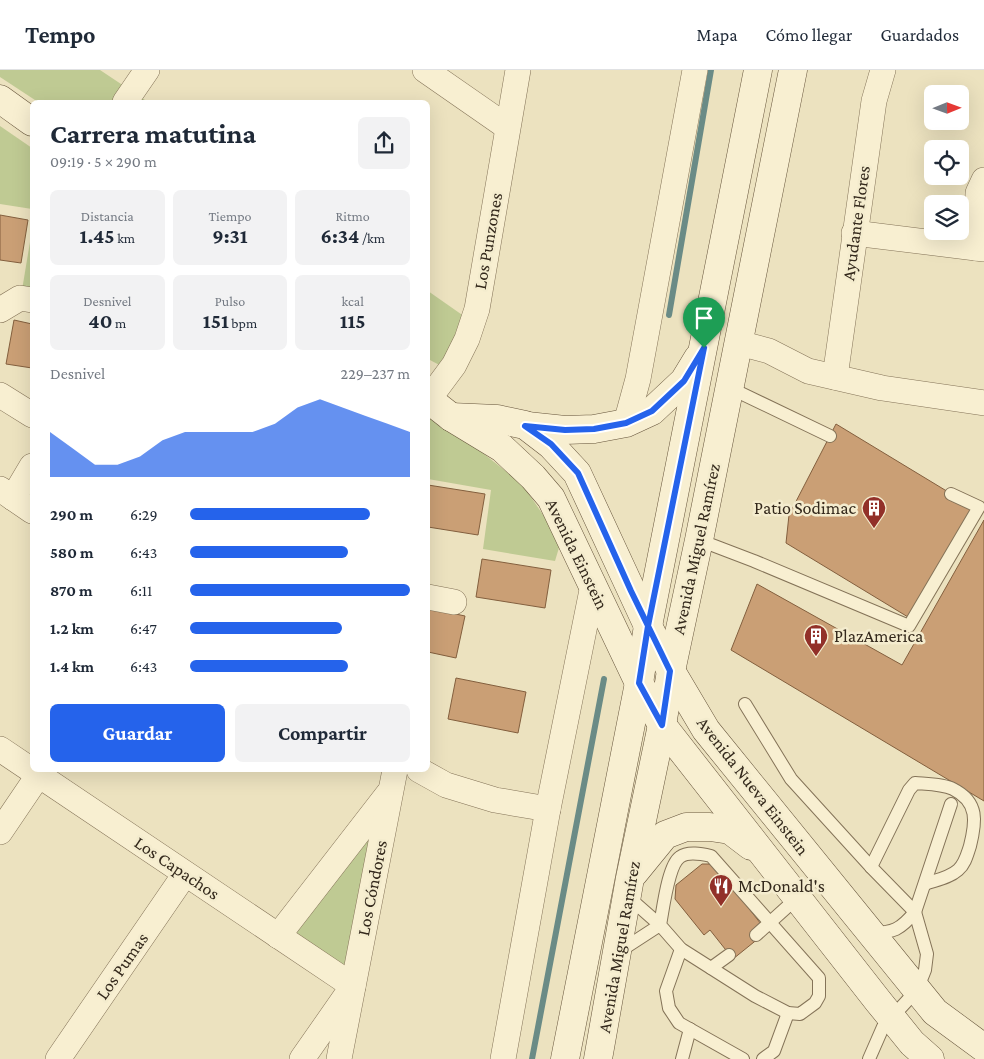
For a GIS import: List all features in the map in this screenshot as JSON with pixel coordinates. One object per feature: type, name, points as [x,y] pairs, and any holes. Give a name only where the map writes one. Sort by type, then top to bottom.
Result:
[{"type":"main road","name":"Avenida Miguel Ramírez","points":[[565,1059],[758,70]]},
{"type":"main road","name":"Avenida Miguel Ramírez","points":[[598,1059],[629,887],[662,725],[670,671],[699,540],[793,70]]},
{"type":"main road","points":[[0,100],[30,121]]},
{"type":"main road","points":[[525,426],[565,430],[594,429],[626,423],[652,411],[684,381],[704,348]]},
{"type":"main road","name":"Avenida Einstein","points":[[430,401],[502,448],[551,498],[639,683],[662,725]]},
{"type":"main road","name":"Avenida Einstein","points":[[451,416],[497,419],[525,426],[551,444],[578,473],[670,671]]},
{"type":"main road","name":"Avenida Nueva Einstein","points":[[670,671],[706,730],[935,1012],[984,1048]]},
{"type":"main road","name":"Avenida Nueva Einstein","points":[[662,725],[890,1017],[912,1044],[930,1059]]},
{"type":"main road","points":[[629,887],[665,835],[686,827],[710,827],[730,830],[765,857]]},
{"type":"street","points":[[126,100],[147,70]]},
{"type":"street","points":[[425,70],[507,127]]},
{"type":"street","name":"Los Punzones","points":[[430,397],[454,365],[467,339],[477,308],[518,70]]},
{"type":"street","points":[[626,423],[638,379],[695,70]]},
{"type":"street","name":"Ayudante Flores","points":[[835,377],[874,101],[883,70]]},
{"type":"street","points":[[854,233],[980,249],[978,194],[984,180]]},
{"type":"street","points":[[0,310],[20,298],[30,300]]},
{"type":"street","points":[[739,343],[769,351],[808,371],[882,388],[984,403]]},
{"type":"street","points":[[0,395],[30,414]]},
{"type":"street","points":[[15,499],[30,470]]},
{"type":"street","points":[[503,1059],[548,809],[593,585]]},
{"type":"street","points":[[430,597],[454,602]]},
{"type":"street","name":"Los Capachos","points":[[0,749],[30,767]]},
{"type":"street","points":[[423,772],[446,784],[495,800],[548,809]]},
{"type":"street","points":[[0,832],[41,773]]},
{"type":"street","name":"Los Capachos","points":[[41,773],[186,874],[353,986]]},
{"type":"street","name":"Los Cóndores","points":[[278,936],[393,780]]},
{"type":"street","name":"Los Cóndores","points":[[339,1059],[393,780]]},
{"type":"street","name":"Los Pumas","points":[[58,1059],[186,874]]},
{"type":"street","name":"Los Cóndores","points":[[302,1059],[353,986]]},
{"type":"lane","points":[[730,388],[830,436]]},
{"type":"lane","points":[[699,540],[754,560],[909,626],[979,507],[952,494]]},
{"type":"lane","points":[[745,704],[791,779],[870,867],[915,912],[927,954],[925,970],[917,990],[883,1026],[869,1059]]},
{"type":"lane","points":[[870,867],[909,790],[915,783],[952,788],[967,800],[974,814],[975,826],[966,860],[959,870],[949,876],[925,884]]},
{"type":"lane","points":[[871,934],[903,926],[915,912],[951,804]]},
{"type":"lane","points":[[618,953],[660,925],[673,865],[680,856],[692,853],[711,856],[819,978],[819,996],[815,1003],[800,1014],[788,1014],[755,996],[681,949],[660,925],[629,887]]},
{"type":"lane","points":[[756,935],[797,898]]},
{"type":"lane","points":[[681,949],[666,991],[669,1008],[679,1023],[743,1059]]},
{"type":"lane","points":[[711,968],[729,955]]},
{"type":"lane","points":[[763,1059],[774,1051],[788,1014]]},
{"type":"lane","points":[[682,1059],[690,1029]]},
{"type":"green space","points":[[0,70],[100,70],[145,100],[35,100],[0,77]]},
{"type":"green space","points":[[0,126],[30,147],[30,209],[0,204]]},
{"type":"green space","points":[[30,242],[30,310],[20,302]]},
{"type":"green space","points":[[430,292],[468,319],[447,369],[430,360]]},
{"type":"green space","points":[[430,414],[446,424],[522,484],[561,541],[555,561],[483,549],[491,490],[430,479]]},
{"type":"green space","points":[[385,788],[348,976],[287,932]]},
{"type":"building","points":[[0,215],[28,220],[21,263],[0,260]]},
{"type":"building","points":[[14,320],[30,324],[30,368],[6,364]]},
{"type":"building","name":"Patio Sodimac","points":[[836,424],[973,507],[908,617],[786,543],[789,515]]},
{"type":"building","points":[[430,485],[485,494],[478,535],[430,527]]},
{"type":"building","name":"PlazAmerica","points":[[984,520],[984,801],[731,650],[757,584],[902,665]]},
{"type":"building","points":[[482,559],[551,570],[545,608],[476,597]]},
{"type":"building","points":[[430,608],[465,616],[456,658],[430,652]]},
{"type":"building","points":[[456,678],[526,692],[518,733],[448,719]]},
{"type":"building","points":[[702,864],[714,864],[761,924],[759,938],[733,959],[710,930],[704,935],[675,899],[676,885]]},
{"type":"waterway","points":[[669,315],[711,70]]},
{"type":"waterway","points":[[532,1059],[604,679]]},
{"type":"place","name":"Patio Sodimac","points":[[874,529]]},
{"type":"place","name":"PlazAmerica","points":[[816,657]]},
{"type":"place","name":"McDonald's","points":[[721,907]]},
{"type":"route","points":[[704,348],[648,626],[639,683],[662,725],[670,671],[648,626],[631,591],[578,473],[551,444],[525,426],[565,430],[594,429],[626,423],[652,411],[684,381],[704,348]]}]
